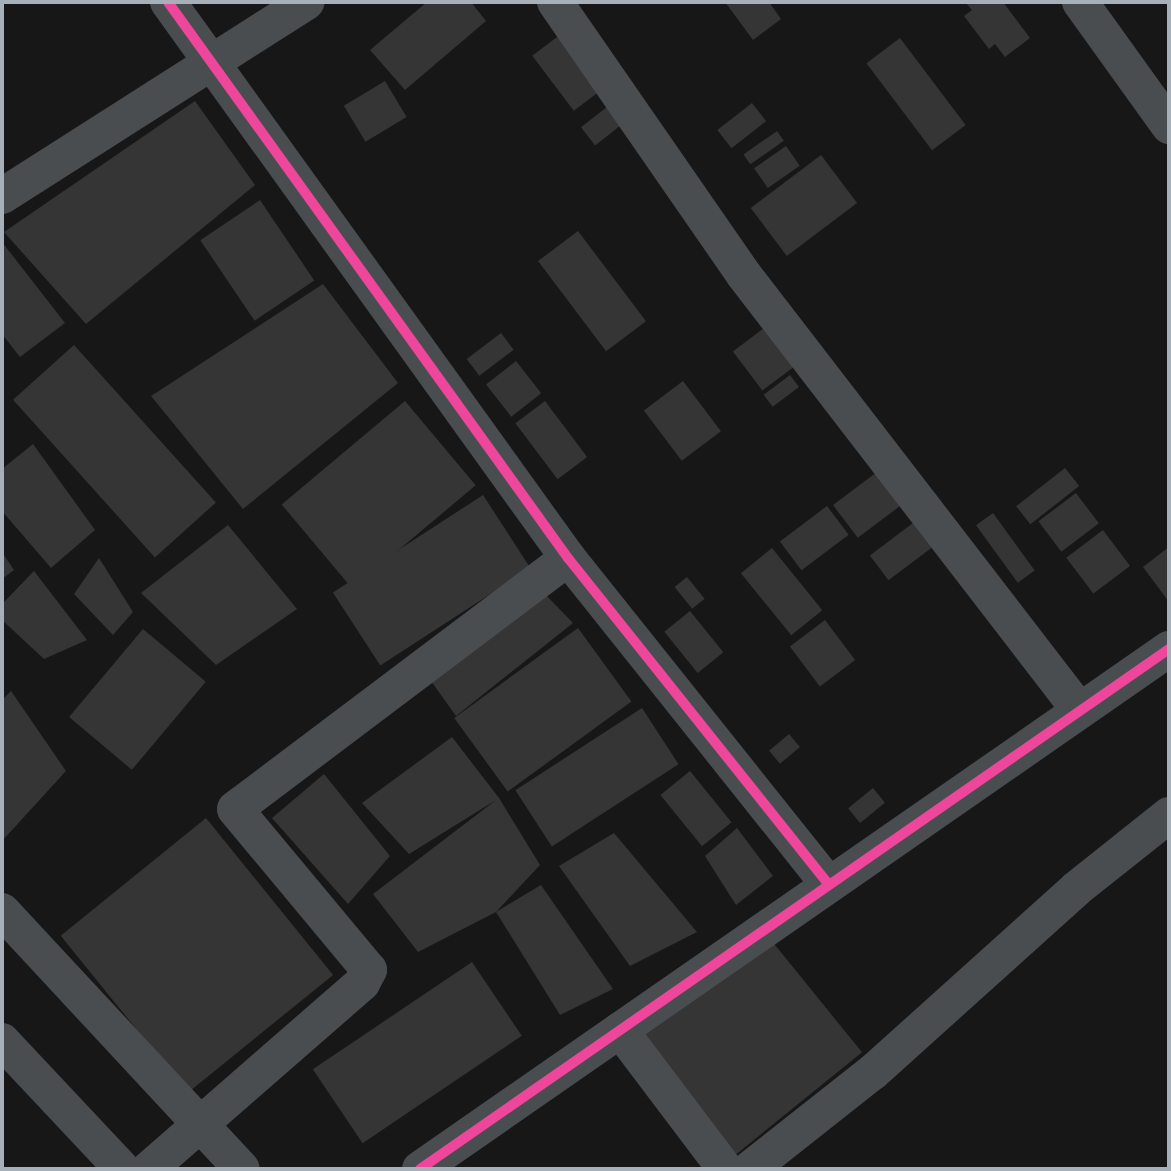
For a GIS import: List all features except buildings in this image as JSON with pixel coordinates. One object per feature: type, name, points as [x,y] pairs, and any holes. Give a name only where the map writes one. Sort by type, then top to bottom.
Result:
[{"type":"street","points":[[168,2],[568,558],[829,885]]},
{"type":"street","points":[[2,196],[306,2]]},
{"type":"street","points":[[555,2],[744,275],[1080,711]]},
{"type":"street","points":[[1080,2],[1169,126]]},
{"type":"street","points":[[149,1169],[362,983],[369,970],[235,809],[568,558]]},
{"type":"street","points":[[420,1169],[1169,649]]},
{"type":"street","points":[[750,1169],[873,1072],[1076,889],[1169,815]]},
{"type":"street","points":[[2,911],[242,1169]]},
{"type":"street","points":[[620,1030],[725,1169]]},
{"type":"street","points":[[2,1041],[122,1169]]},
{"type":"cycle path","points":[[168,2],[568,558],[829,885]]},
{"type":"cycle path","points":[[420,1169],[1169,649]]}]
